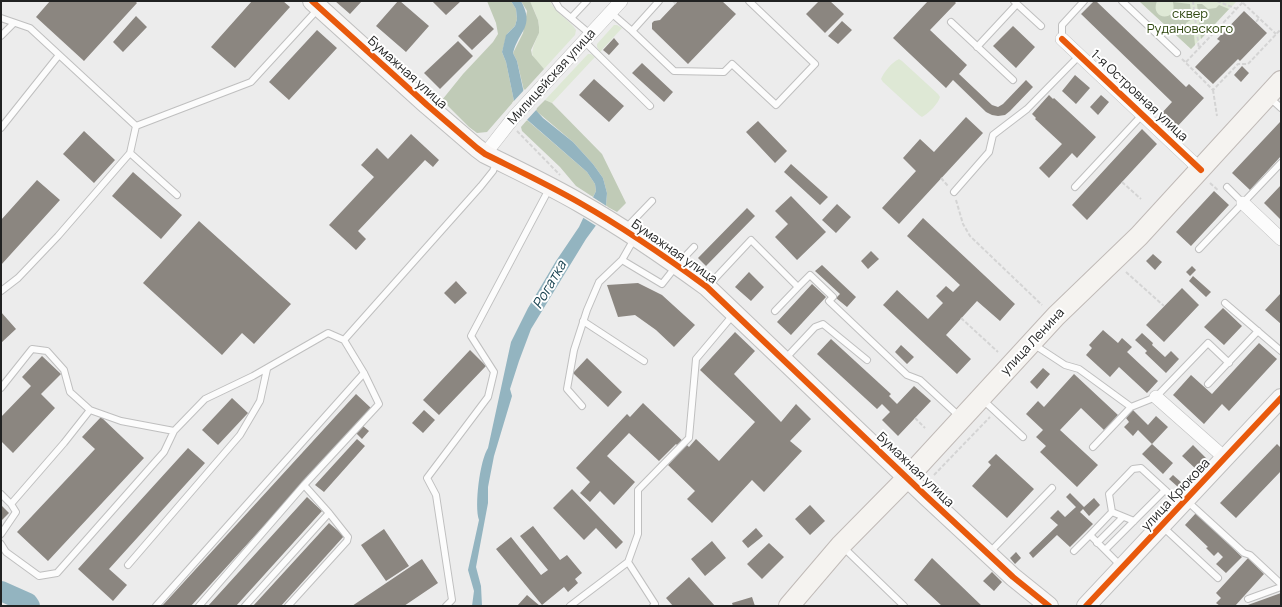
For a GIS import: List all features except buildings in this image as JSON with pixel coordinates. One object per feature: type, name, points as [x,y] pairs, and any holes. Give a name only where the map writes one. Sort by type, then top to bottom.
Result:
[{"type":"main road","name":"улица Ленина","points":[[789,606],[841,545],[962,419],[988,404],[1032,343],[1056,316],[1139,236],[1201,170],[1274,102],[1281,81]]},
{"type":"street","name":"Милицейская улица","points":[[492,157],[537,93],[621,1]]},
{"type":"street","name":"Бумажная улица","points":[[316,4],[476,148],[492,157],[556,182],[580,202],[677,265],[707,287],[988,554],[1013,577],[1049,606]]},
{"type":"street","name":"1-я Островная улица","points":[[1062,39],[1201,170]]},
{"type":"street","points":[[1243,203],[1281,239]]},
{"type":"street","points":[[1156,396],[1225,458]]},
{"type":"street","name":"улица Крюкова","points":[[1086,606],[1281,398]]},
{"type":"lane","points":[[554,1],[650,106]]},
{"type":"lane","points":[[571,18],[587,1]]},
{"type":"lane","points":[[632,31],[659,1]]},
{"type":"lane","points":[[610,12],[674,70],[724,72],[732,64],[776,105],[815,64],[749,1]]},
{"type":"lane","points":[[1062,39],[1062,25],[1084,1]]},
{"type":"lane","points":[[1122,1],[1177,53]]},
{"type":"lane","points":[[977,47],[1016,3],[1041,26]]},
{"type":"lane","points":[[136,126],[251,82],[316,4]]},
{"type":"lane","points":[[1,18],[30,28],[136,126]]},
{"type":"lane","points":[[951,22],[1013,80]]},
{"type":"lane","points":[[1,36],[14,23]]},
{"type":"lane","points":[[1,128],[59,55]]},
{"type":"lane","points":[[954,192],[989,152],[993,135],[1027,109],[1080,55]]},
{"type":"lane","points":[[1075,187],[1143,114]]},
{"type":"lane","points":[[1,291],[18,278],[58,236],[130,153],[136,126]]},
{"type":"lane","points":[[130,153],[177,195]]},
{"type":"lane","points":[[344,340],[481,186],[493,171],[492,157]]},
{"type":"lane","points":[[1199,248],[1281,163]]},
{"type":"lane","points":[[446,606],[452,600],[436,495],[427,478],[488,397],[494,372],[471,336],[556,182]]},
{"type":"lane","points":[[1227,187],[1243,203]]},
{"type":"lane","points":[[582,406],[567,389],[574,350],[583,321],[599,282],[622,260],[624,230],[652,201]]},
{"type":"lane","points":[[707,287],[751,240],[798,287]]},
{"type":"lane","points":[[622,260],[662,284],[694,247]]},
{"type":"lane","points":[[775,311],[810,275],[833,297],[828,301],[907,375],[920,380],[962,419]]},
{"type":"lane","points":[[1225,302],[1281,351]]},
{"type":"lane","points":[[570,606],[628,562],[638,534],[638,490],[689,438],[696,359],[734,313]]},
{"type":"lane","points":[[583,321],[644,361]]},
{"type":"lane","points":[[784,360],[815,327],[823,324],[867,360]]},
{"type":"lane","points":[[1208,384],[1258,331]]},
{"type":"lane","points":[[1,544],[6,552],[39,576],[57,574],[164,452],[174,431],[205,399],[266,369],[328,333],[344,340],[364,373],[379,404],[304,485],[199,606]]},
{"type":"lane","points":[[1032,343],[1065,365],[1079,369],[1131,407]]},
{"type":"lane","points":[[1093,447],[1131,407],[1156,396],[1208,343],[1229,362]]},
{"type":"lane","points":[[1,388],[32,349],[47,351],[64,370],[70,392],[90,410],[121,421],[174,431]]},
{"type":"lane","points":[[128,565],[240,435],[260,401],[266,369]]},
{"type":"lane","points":[[156,606],[364,373]]},
{"type":"lane","points":[[988,404],[1023,437]]},
{"type":"lane","points":[[11,504],[64,443],[90,410]]},
{"type":"lane","points":[[1112,512],[1109,494],[1133,469],[1141,468],[1165,490],[1184,502],[1244,553],[1250,555],[1281,585],[1248,599]]},
{"type":"lane","points":[[288,606],[347,541],[348,537],[304,485]]},
{"type":"lane","points":[[988,554],[1052,488]]},
{"type":"lane","points":[[1105,550],[1165,490]]},
{"type":"lane","points":[[1,494],[11,504],[16,512],[1,534]]},
{"type":"lane","points":[[1112,512],[1134,521]]},
{"type":"lane","points":[[1074,551],[1112,512]]},
{"type":"lane","points":[[244,606],[329,513]]},
{"type":"lane","points":[[1097,543],[1123,517]]},
{"type":"lane","points":[[1162,526],[1218,578]]},
{"type":"lane","points":[[1090,535],[1122,567]]},
{"type":"lane","points":[[841,545],[904,606]]},
{"type":"lane","points":[[628,562],[655,604],[653,606]]},
{"type":"path","points":[[673,1],[676,4]]},
{"type":"path","points":[[1193,1],[1199,49]]},
{"type":"path","points":[[1205,1],[1217,1],[1237,8]]},
{"type":"path","points":[[1185,63],[1243,2],[1276,34]]},
{"type":"path","points":[[1256,22],[1259,18]]},
{"type":"path","points":[[1213,90],[1238,64],[1248,64],[1281,29]]},
{"type":"path","points":[[1177,53],[1185,63],[1213,90],[1217,116]]},
{"type":"path","points":[[516,123],[518,132],[556,182]]},
{"type":"path","points":[[941,178],[954,192],[963,224],[970,236],[1042,305]]},
{"type":"path","points":[[1122,182],[1141,198]]},
{"type":"path","points":[[1126,272],[1164,306]]},
{"type":"path","points":[[961,318],[998,352]]},
{"type":"path","points":[[934,475],[988,404]]},
{"type":"path","points":[[914,418],[925,428]]},
{"type":"green space","points":[[487,1],[511,1],[516,9],[517,19],[515,26],[507,34],[502,52],[506,62],[514,101],[487,132],[477,133],[442,100],[463,74],[493,42],[498,34],[496,23]]},
{"type":"green space","points":[[521,1],[530,1],[538,20],[539,33],[531,50],[532,55],[544,69],[524,91],[517,61],[513,53],[523,33],[527,11]]},
{"type":"green space","points":[[530,1],[550,1],[555,9],[576,30],[575,35],[544,69],[534,59],[532,53],[539,33],[539,23]]},
{"type":"green space","name":"сквер Рудановского","points":[[1139,1],[1237,1],[1191,49]]},
{"type":"green space","points":[[1139,1],[1157,1],[1157,12],[1164,16],[1168,16],[1171,13],[1173,9],[1173,2],[1190,4],[1192,19],[1186,23],[1185,28],[1188,33],[1194,35],[1195,45],[1191,49]]},
{"type":"green space","points":[[1197,4],[1202,4],[1208,9],[1216,8],[1219,5],[1229,9],[1201,39]]},
{"type":"green space","points":[[614,25],[622,28],[600,52],[597,44]]},
{"type":"green space","points":[[588,54],[595,57],[552,103],[545,100]]},
{"type":"green space","points":[[899,59],[940,97],[933,108],[922,117],[881,79],[888,68]]},
{"type":"green space","points":[[545,100],[552,103],[602,154],[626,203],[617,212],[606,206],[607,193],[603,178],[593,164],[573,142],[535,110]]},
{"type":"green space","points":[[527,120],[587,172],[595,184],[596,191],[593,197],[576,186],[560,167],[522,131],[521,127]]},
{"type":"water","name":"Рогатка","points":[[511,1],[521,1],[525,10],[526,23],[513,53],[517,61],[525,98],[543,118],[573,142],[593,164],[603,178],[607,193],[606,206],[597,224],[586,239],[531,329],[519,361],[510,389],[512,396],[494,456],[488,487],[488,503],[476,567],[481,586],[482,606],[472,606],[474,591],[468,570],[479,520],[477,505],[480,472],[488,448],[511,342],[528,308],[556,261],[579,227],[596,191],[595,184],[587,172],[524,117],[514,101],[506,62],[502,52],[506,35],[515,26],[517,19],[516,9]]},
{"type":"pier","points":[[525,89],[527,97],[537,109],[526,121],[512,103]]},
{"type":"pier","points":[[591,196],[608,207],[598,227],[582,217]]},
{"type":"waterway","points":[[1,591],[28,603],[30,606]]},
{"type":"cycle path","points":[[312,1],[427,105],[485,154],[557,190],[613,222],[707,287],[926,496],[1013,577],[1049,606]]},
{"type":"cycle path","points":[[1062,39],[1201,170]]},
{"type":"cycle path","points":[[1086,606],[1281,398]]}]
